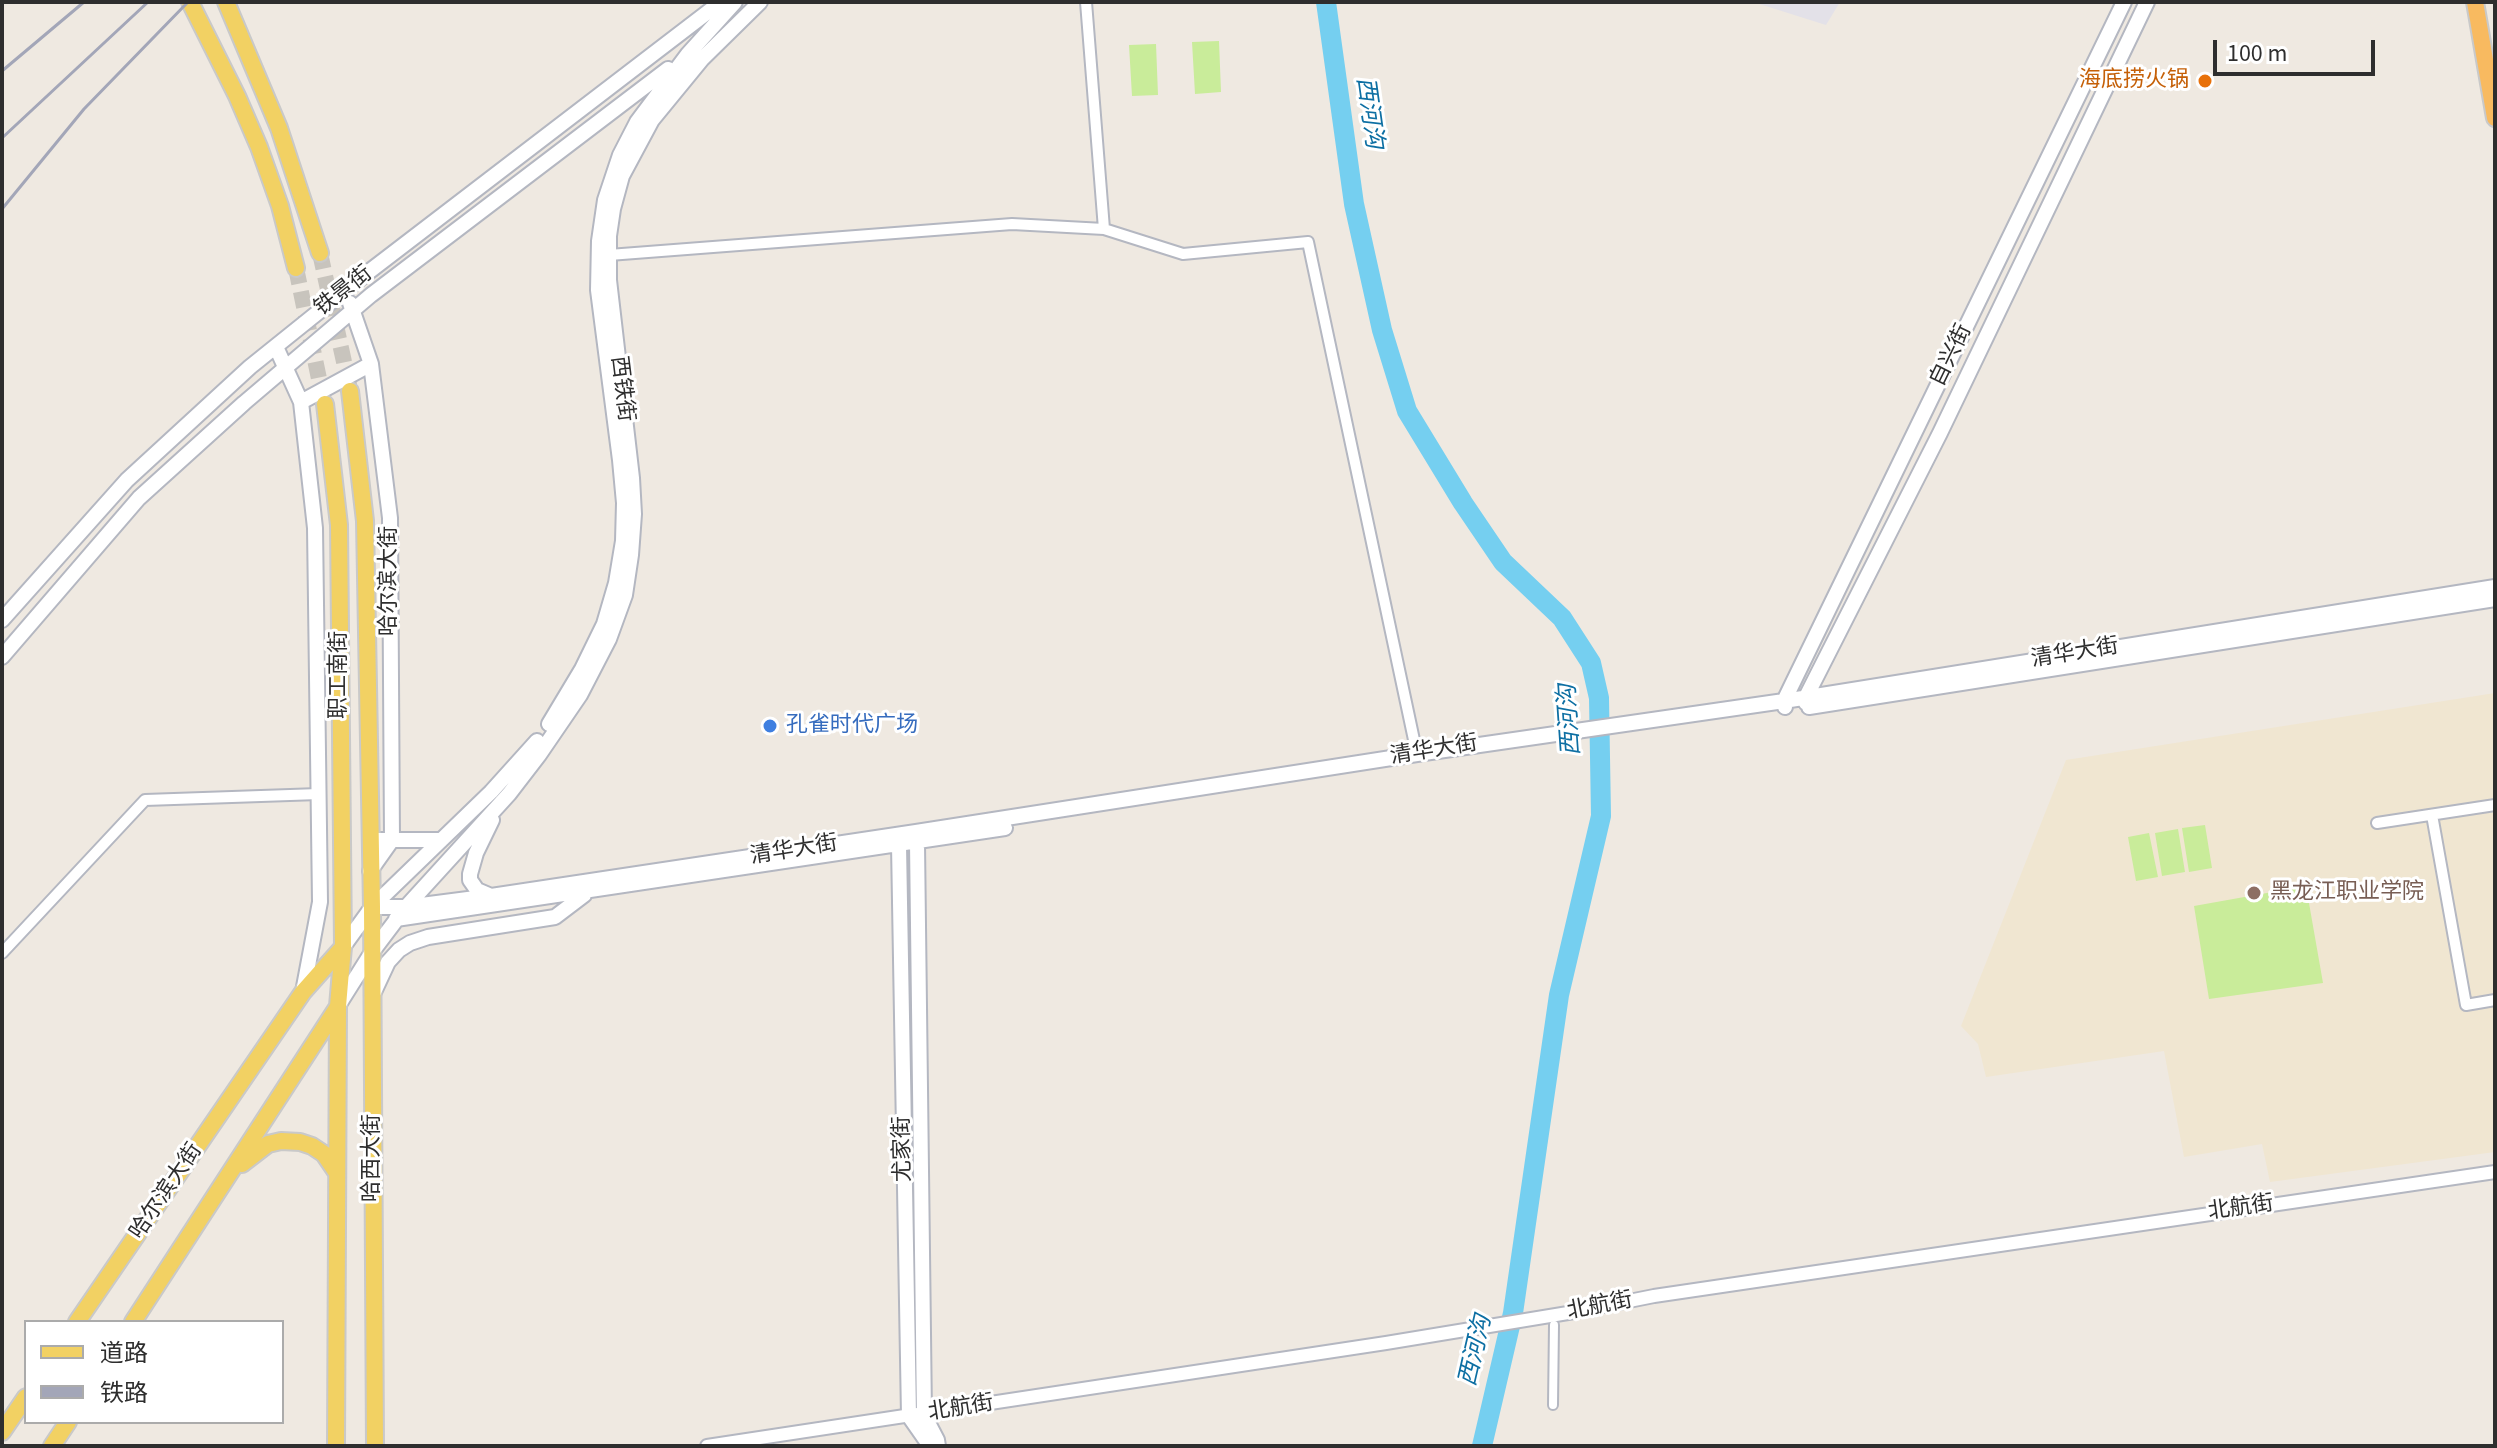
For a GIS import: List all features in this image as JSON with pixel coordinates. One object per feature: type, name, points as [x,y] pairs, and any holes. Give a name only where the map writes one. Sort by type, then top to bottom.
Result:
[{"type":"highway","points":[[2475,2],[2495,118]]},
{"type":"main road","points":[[190,2],[259,147],[280,206],[296,268]]},
{"type":"main road","points":[[226,2],[279,128],[320,253]]},
{"type":"main road","name":"铁景街","points":[[2,620],[127,480],[276,347],[721,2]]},
{"type":"main road","name":"西铁街","points":[[500,796],[567,697],[595,644],[611,602],[623,541],[624,503],[598,290],[601,220],[614,170],[629,135],[662,86],[735,2]]},
{"type":"main road","points":[[688,54],[758,2]]},
{"type":"main road","name":"西铁街","points":[[500,796],[580,695],[609,639],[625,595],[634,534],[634,494],[612,310],[609,255],[610,223],[622,176],[642,137],[680,84],[758,2]]},
{"type":"main road","name":"自兴街","points":[[1785,705],[2124,2]]},
{"type":"main road","name":"自兴街","points":[[1806,702],[1940,433],[2147,2]]},
{"type":"main road","name":"铁景街","points":[[2,657],[139,498],[285,369],[353,311],[688,54]]},
{"type":"main road","name":"哈尔滨大街","points":[[346,290],[371,364],[390,518],[392,840]]},
{"type":"main road","points":[[276,347],[301,402],[315,528],[320,902],[303,992]]},
{"type":"main road","points":[[301,402],[371,364]]},
{"type":"main road","name":"职工南街","points":[[350,391],[365,521],[370,871]]},
{"type":"main road","name":"职工南街","points":[[325,404],[339,525],[343,947]]},
{"type":"main road","name":"清华大街","points":[[1806,702],[2495,587]]},
{"type":"main road","name":"清华大街","points":[[396,919],[917,843],[1500,746],[2495,599]]},
{"type":"main road","name":"清华大街","points":[[372,907],[406,907],[491,896],[1417,754],[1500,746]]},
{"type":"main road","points":[[343,947],[372,907],[439,840],[500,796]]},
{"type":"main road","points":[[491,896],[477,890],[470,880],[470,874],[500,796]]},
{"type":"main road","points":[[338,1006],[396,919],[500,796]]},
{"type":"main road","points":[[371,840],[439,840]]},
{"type":"main road","points":[[370,871],[392,840]]},
{"type":"main road","name":"尤家街","points":[[916,1416],[917,843]]},
{"type":"main road","name":"尤家街","points":[[899,845],[916,1416],[937,1440],[938,1446]]},
{"type":"main road","name":"哈西大街","points":[[370,871],[375,1446]]},
{"type":"main road","points":[[372,1000],[384,968],[399,950],[410,943],[428,937],[555,917],[591,892]]},
{"type":"main road","name":"哈尔滨大街","points":[[78,1320],[303,992],[343,947]]},
{"type":"main road","name":"哈西大街","points":[[336,1446],[338,1006],[343,947]]},
{"type":"main road","name":"哈尔滨大街","points":[[134,1320],[338,1006]]},
{"type":"main road","points":[[231,1173],[268,1144],[281,1141],[312,1146],[324,1154],[337,1173]]},
{"type":"main road","points":[[2,1432],[24,1400]]},
{"type":"main road","points":[[916,1416],[930,1446]]},
{"type":"main road","points":[[52,1446],[67,1424]]},
{"type":"street","points":[[1086,2],[1104,229]]},
{"type":"street","points":[[609,255],[1012,224],[1104,229],[1183,254],[1308,242],[1417,754]]},
{"type":"street","points":[[2,953],[145,800],[319,794]]},
{"type":"street","points":[[2377,823],[2495,805]]},
{"type":"street","points":[[2432,815],[2466,1005],[2495,1000]]},
{"type":"street","name":"北航街","points":[[707,1446],[1394,1342],[1654,1296],[2495,1172]]},
{"type":"street","points":[[1553,1405],[1554,1325]]},
{"type":"shaded area","points":[[1753,2],[1840,2],[1826,25]]},
{"type":"shaded area","name":"黑龙江职业学院","points":[[2495,693],[2495,1152],[2270,1182],[2262,1144],[2184,1157],[2164,1051],[1986,1077],[1978,1044],[1961,1026],[2066,760]]},
{"type":"green space","points":[[1219,41],[1221,92],[1195,94],[1192,42]]},
{"type":"green space","points":[[1156,44],[1158,95],[1132,96],[1129,45]]},
{"type":"green space","points":[[2205,825],[2212,868],[2189,872],[2182,828]]},
{"type":"green space","points":[[2178,829],[2185,872],[2162,876],[2155,833]]},
{"type":"green space","points":[[2149,833],[2158,877],[2136,881],[2128,837]]},
{"type":"green space","points":[[2306,886],[2323,983],[2209,999],[2194,906]]},
{"type":"waterway","name":"西河沟","points":[[1326,2],[1354,204],[1382,330],[1407,411],[1503,562],[1562,618],[1591,663],[1599,698],[1601,816],[1559,995],[1513,1313],[1482,1446]]},
{"type":"tunnel","points":[[320,253],[350,389]]},
{"type":"tunnel","points":[[296,268],[324,403]]},
{"type":"railway","points":[[2,71],[84,2]]},
{"type":"railway","points":[[2,138],[148,2]]},
{"type":"railway","points":[[2,209],[84,109],[188,2]]},
{"type":"place","name":"海底捞火锅","points":[[2205,81]]},
{"type":"place","name":"孔雀时代广场","points":[[770,726]]},
{"type":"place","name":"黑龙江职业学院","points":[[2254,893]]}]
